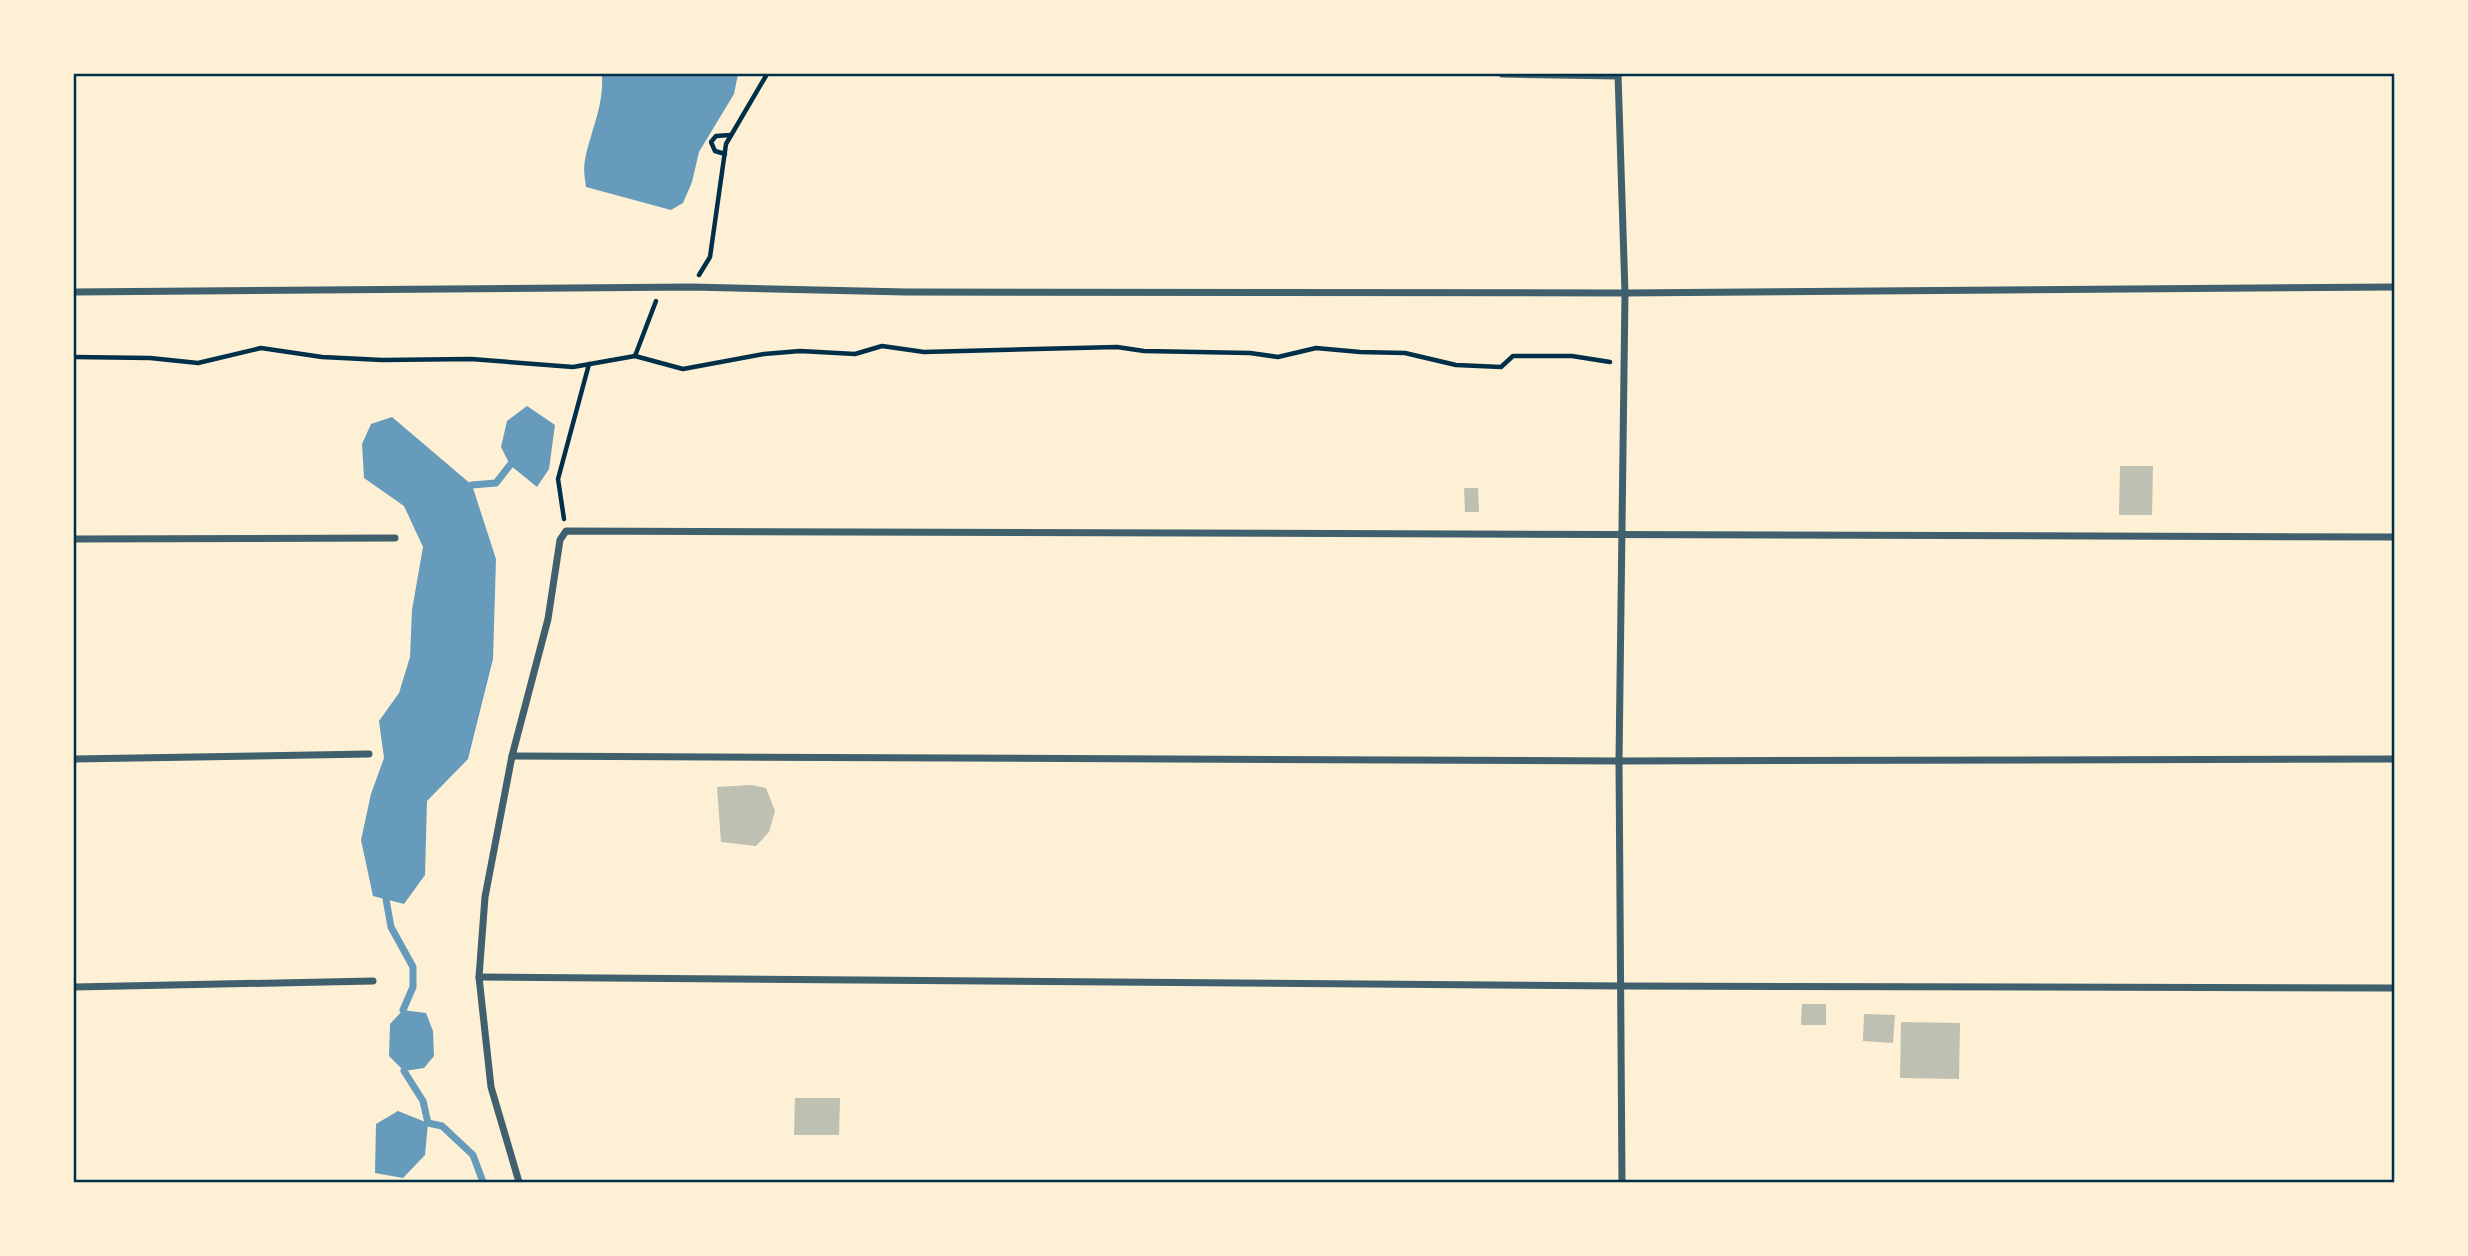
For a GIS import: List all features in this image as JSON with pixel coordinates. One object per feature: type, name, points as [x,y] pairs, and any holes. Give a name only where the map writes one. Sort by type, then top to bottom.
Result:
[{"type":"street","points":[[1502,74],[1618,75],[1625,293],[1619,761],[1622,1182]]},
{"type":"street","points":[[74,292],[692,287],[906,292],[1625,293],[2395,287]]},
{"type":"street","points":[[519,1182],[491,1087],[479,977],[485,897],[512,756],[548,619],[561,540],[566,531],[2395,537]]},
{"type":"street","points":[[74,539],[395,538]]},
{"type":"street","points":[[74,759],[369,754]]},
{"type":"street","points":[[512,756],[1619,761],[2395,759]]},
{"type":"street","points":[[479,977],[1622,986],[2395,988]]},
{"type":"street","points":[[74,987],[373,981]]},
{"type":"path","points":[[692,287],[710,257],[724,154],[731,135],[767,74]]},
{"type":"path","points":[[724,154],[715,152],[711,142],[716,136],[731,135]]},
{"type":"path","points":[[635,356],[662,287]]},
{"type":"path","points":[[74,357],[150,358],[198,363],[261,348],[322,357],[383,360],[471,359],[573,367],[635,356],[683,369],[764,354],[800,351],[855,354],[882,346],[924,352],[1117,347],[1143,351],[1250,353],[1278,357],[1316,348],[1405,353],[1456,365],[1501,367],[1513,356],[1560,356],[1625,364]]},
{"type":"path","points":[[566,531],[558,479],[589,364]]},
{"type":"water","points":[[602,74],[738,74],[734,94],[699,152],[692,182],[683,203],[671,210],[586,187],[584,163],[599,108]]},
{"type":"water","points":[[527,406],[555,425],[549,469],[537,487],[510,465],[501,447],[507,421]]},
{"type":"water","points":[[392,417],[472,485],[496,559],[493,659],[468,759],[427,801],[425,875],[404,904],[373,896],[361,840],[371,794],[384,758],[379,721],[399,693],[410,657],[412,610],[423,547],[404,506],[364,478],[362,444],[371,424]]},
{"type":"water","points":[[403,1010],[426,1013],[433,1031],[434,1056],[424,1068],[404,1071],[389,1056],[390,1024]]},
{"type":"water","points":[[398,1111],[428,1123],[425,1155],[403,1178],[375,1173],[376,1124]]},
{"type":"building","points":[[2120,466],[2153,466],[2152,515],[2119,515]]},
{"type":"building","points":[[1464,488],[1478,488],[1479,512],[1465,512]]},
{"type":"building","points":[[751,785],[766,788],[775,811],[769,832],[756,846],[721,842],[717,787]]},
{"type":"building","points":[[1802,1004],[1826,1004],[1826,1025],[1801,1025]]},
{"type":"building","points":[[1864,1014],[1895,1015],[1893,1043],[1863,1041]]},
{"type":"building","points":[[1901,1022],[1960,1023],[1959,1079],[1900,1078]]},
{"type":"building","points":[[795,1098],[840,1098],[839,1135],[794,1135]]},
{"type":"waterway","points":[[472,485],[496,483],[510,465]]},
{"type":"waterway","points":[[386,899],[391,927],[413,967],[413,987],[403,1010]]},
{"type":"waterway","points":[[404,1071],[423,1101],[428,1123],[442,1126],[473,1155],[483,1182]]}]
